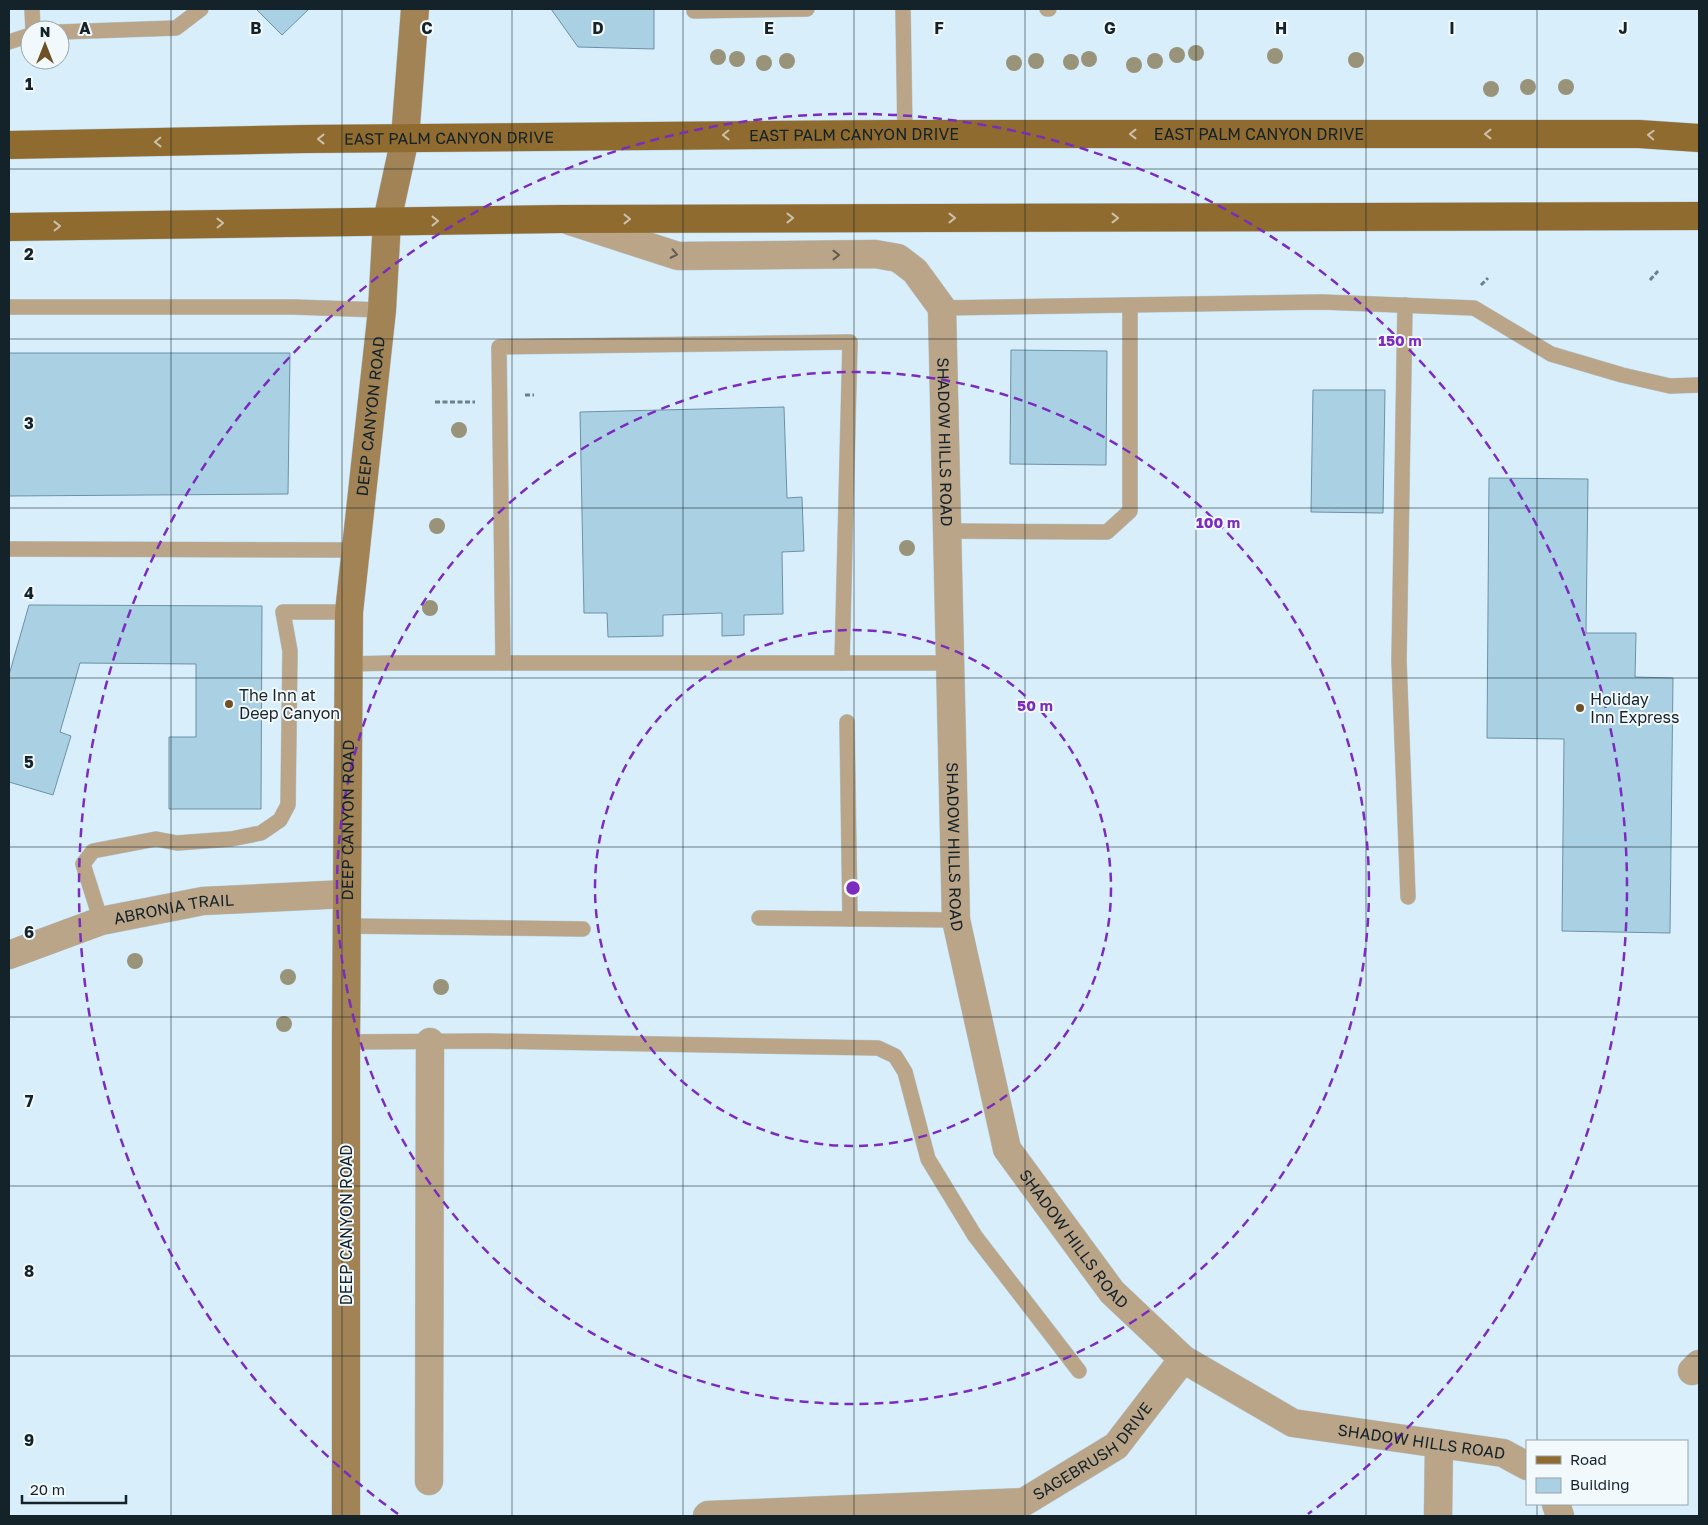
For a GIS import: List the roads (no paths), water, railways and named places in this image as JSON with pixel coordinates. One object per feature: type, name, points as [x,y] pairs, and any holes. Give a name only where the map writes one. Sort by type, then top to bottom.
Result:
[{"type":"main road","name":"EAST PALM CANYON DRIVE","points":[[9,144],[405,138],[905,134],[1639,134],[1699,138]]},
{"type":"main road","points":[[9,227],[561,219],[1699,216]]},
{"type":"street","name":"DEEP CANYON ROAD","points":[[346,1516],[346,894],[349,612],[382,310],[386,221],[405,138],[415,9]]},
{"type":"street","points":[[561,219],[678,256],[874,254],[898,258],[915,271],[942,308]]},
{"type":"street","name":"SHADOW HILLS ROAD","points":[[942,308],[956,920],[1007,1149],[1112,1292],[1183,1359],[1293,1423],[1503,1453],[1526,1465]]},
{"type":"street","name":"ABRONIA TRAIL","points":[[9,955],[101,921],[203,901],[346,894]]},
{"type":"street","points":[[429,1480],[430,1042]]},
{"type":"street","name":"SAGEBRUSH DRIVE","points":[[708,1516],[908,1511],[1024,1502],[1116,1446],[1183,1359]]},
{"type":"street","points":[[1438,1444],[1438,1516]]},
{"type":"lane","points":[[70,32],[176,28],[201,9]]},
{"type":"lane","points":[[694,9],[694,11],[807,9]]},
{"type":"lane","points":[[903,9],[905,134]]},
{"type":"lane","points":[[942,308],[1322,302],[1474,308],[1551,354],[1622,375],[1670,386],[1699,385]]},
{"type":"lane","points":[[947,531],[1107,532],[1130,511],[1130,305]]},
{"type":"lane","points":[[1405,305],[1399,661],[1408,896]]},
{"type":"lane","points":[[9,307],[293,307],[382,310]]},
{"type":"lane","points":[[503,663],[499,347],[850,342],[842,663]]},
{"type":"lane","points":[[9,550],[355,550]]},
{"type":"lane","points":[[101,921],[84,864],[92,851],[156,839],[177,843],[231,839],[261,833],[280,820],[288,805],[290,670],[290,651],[283,612],[349,612]]},
{"type":"lane","points":[[349,664],[950,663]]},
{"type":"lane","points":[[847,722],[850,919]]},
{"type":"lane","points":[[759,918],[956,920]]},
{"type":"lane","points":[[347,926],[583,929]]},
{"type":"lane","points":[[346,1042],[488,1041],[878,1048],[895,1056],[905,1072],[928,1159],[975,1236],[1079,1371]]},
{"type":"place","name":"The Inn at Deep Canyon","points":[[229,704]]},
{"type":"place","name":"Holiday Inn Express","points":[[1580,708]]}]
